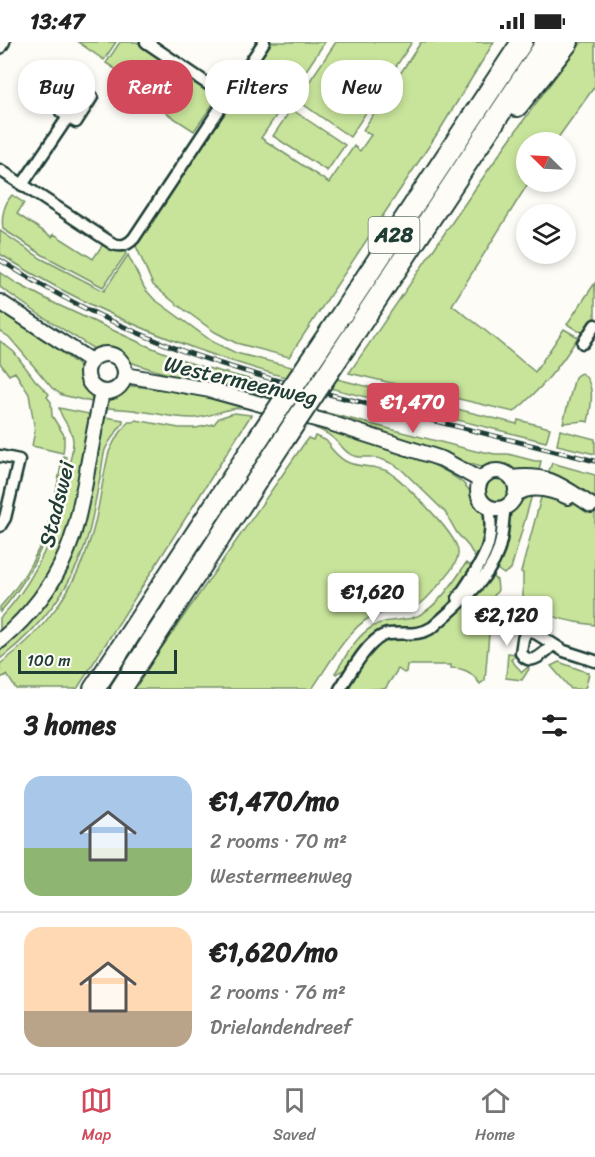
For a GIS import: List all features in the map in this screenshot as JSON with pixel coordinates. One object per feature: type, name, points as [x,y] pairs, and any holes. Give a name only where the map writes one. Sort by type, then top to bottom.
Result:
[{"type":"highway","name":"A28","points":[[452,147],[506,42]]},
{"type":"highway","name":"A28","points":[[94,689],[522,42]]},
{"type":"highway","name":"A28","points":[[121,689],[547,42]]},
{"type":"highway","name":"A28","points":[[451,187],[568,42]]},
{"type":"street","points":[[0,48],[4,42]]},
{"type":"street","points":[[146,42],[205,82]]},
{"type":"street","points":[[252,60],[264,42]]},
{"type":"street","points":[[0,170],[113,244],[124,246],[134,238],[216,114]]},
{"type":"street","points":[[22,185],[68,117]]},
{"type":"street","points":[[0,302],[91,361]]},
{"type":"street","points":[[583,343],[595,325]]},
{"type":"street","points":[[110,354],[121,362],[125,375],[121,385],[113,391],[102,392],[89,383],[87,368],[96,356],[110,354]]},
{"type":"street","name":"Westermeenweg","points":[[125,375],[210,390],[330,423],[442,459],[480,480]]},
{"type":"street","name":"Stadswei","points":[[0,641],[39,601],[50,586],[66,554],[77,521],[102,392]]},
{"type":"street","points":[[0,456],[19,460],[5,518],[0,526]]},
{"type":"street","points":[[498,470],[512,478],[516,494],[512,502],[497,509],[489,508],[482,502],[478,494],[478,485],[487,473],[498,470]]},
{"type":"street","points":[[512,478],[528,476],[551,480],[593,506]]},
{"type":"street","points":[[516,494],[526,489],[540,488],[593,506]]},
{"type":"street","points":[[340,689],[374,641],[382,635],[426,632],[474,590],[497,555],[505,507]]},
{"type":"street","points":[[449,612],[488,549],[491,534],[489,508]]},
{"type":"street","points":[[553,645],[595,662]]},
{"type":"green space","points":[[78,42],[116,42],[104,60]]},
{"type":"green space","points":[[120,42],[137,42],[165,60],[108,60]]},
{"type":"green space","points":[[271,42],[325,42],[309,66],[309,60],[259,60]]},
{"type":"green space","points":[[336,42],[412,42],[400,60],[324,60]]},
{"type":"green space","points":[[421,42],[494,42],[441,128],[289,357],[236,343],[215,332],[175,303],[153,285],[136,246],[223,114],[277,114],[261,138],[329,183],[354,146],[360,151],[371,135],[363,130],[374,114],[403,114],[403,69]]},
{"type":"green space","points":[[528,42],[540,42],[321,375],[517,424],[518,420],[550,428],[546,442],[314,384],[262,464],[238,483],[304,382],[224,359],[147,330],[72,295],[0,254],[0,231],[42,259],[104,291],[128,255],[145,289],[154,299],[213,342],[236,353],[311,372]]},
{"type":"green space","points":[[582,42],[595,42],[595,86],[562,132],[516,132],[516,192],[523,192],[452,305],[535,372],[564,329],[578,337],[564,359],[533,395],[514,412],[349,373],[492,164]]},
{"type":"green space","points":[[321,64],[321,114],[365,114],[350,137],[309,108],[309,82]]},
{"type":"green space","points":[[193,79],[205,86],[206,114],[194,131],[168,114],[193,114]]},
{"type":"green space","points":[[288,114],[298,114],[345,145],[327,171],[273,136]]},
{"type":"green space","points":[[12,195],[24,203],[17,214],[52,237],[54,234],[93,259],[103,244],[114,251],[125,251],[126,254],[103,287],[43,255],[3,229],[4,211]]},
{"type":"green space","points":[[0,272],[56,304],[145,345],[196,365],[271,385],[265,395],[232,389],[182,378],[133,363],[121,351],[113,347],[94,349],[0,287]]},
{"type":"green space","points":[[595,283],[595,319],[586,332],[578,331],[567,324]]},
{"type":"green space","points":[[0,308],[20,320],[78,365],[84,383],[91,393],[92,402],[62,395],[52,388],[9,337],[0,331]]},
{"type":"green space","points":[[0,341],[14,352],[49,394],[47,397],[51,402],[52,416],[64,435],[63,453],[32,446],[35,431],[29,394],[15,372],[9,375],[0,363]]},
{"type":"green space","points":[[582,373],[591,388],[588,422],[563,423],[575,377]]},
{"type":"green space","points":[[132,386],[204,394],[254,409],[238,408],[203,417],[188,418],[107,408],[116,393]]},
{"type":"green space","points":[[59,408],[89,414],[73,517],[62,552],[35,598],[0,635],[0,618],[36,569],[52,532],[64,493],[73,441]]},
{"type":"green space","points":[[324,412],[479,452],[508,454],[541,461],[538,474],[514,471],[502,466],[480,467],[322,416]]},
{"type":"green space","points":[[234,413],[251,415],[77,689],[16,689],[7,675],[0,678],[0,664],[31,638],[44,623],[68,590],[77,572],[95,524],[109,452],[128,422],[136,420],[179,428],[196,428],[214,424],[219,418]]},
{"type":"green space","points":[[105,417],[123,420],[123,423],[105,450],[90,528],[76,566],[67,584],[44,617],[0,659],[0,648],[12,639],[43,604],[95,460]]},
{"type":"green space","points":[[316,426],[422,459],[463,483],[483,513],[487,525],[485,541],[477,559],[457,533],[445,512],[401,469],[379,458],[350,454],[330,436],[315,428]]},
{"type":"green space","points":[[560,430],[595,439],[595,454],[557,445]]},
{"type":"green space","points":[[315,436],[330,444],[336,454],[347,462],[382,469],[391,474],[418,498],[442,524],[457,546],[458,556],[450,571],[417,606],[380,614],[361,623],[345,640],[312,689],[133,689],[308,438],[313,440]]},
{"type":"green space","points":[[63,456],[66,457],[62,478],[45,539],[26,577],[0,612],[0,607],[26,573],[45,534]]},
{"type":"green space","points":[[552,463],[595,475],[595,501],[547,476]]},
{"type":"green space","points":[[497,477],[502,478],[508,484],[508,494],[502,500],[497,501],[492,500],[486,494],[485,489],[486,484],[492,478]]},
{"type":"green space","points":[[542,494],[559,496],[595,513],[595,625],[574,622],[549,614],[523,597],[523,573],[521,572]]},
{"type":"green space","points":[[532,495],[511,569],[504,574],[494,567],[507,517],[514,507],[516,508],[522,500]]},
{"type":"green space","points":[[466,563],[474,567],[450,602],[434,618],[418,627],[377,632],[368,639],[348,668],[335,673],[360,636],[377,624],[420,615],[436,603]]},
{"type":"green space","points":[[489,575],[497,580],[498,590],[492,599],[485,680],[480,684],[471,674],[464,670],[451,668],[451,665],[407,665],[406,672],[398,669],[385,689],[347,689],[379,644],[390,639],[416,639],[431,634]]},
{"type":"green space","points":[[516,603],[535,618],[531,624],[526,618],[514,628],[517,633],[510,633],[511,609]]},
{"type":"green space","points":[[508,653],[516,654],[511,660],[522,672],[528,667],[522,680],[506,678]]},
{"type":"green space","points":[[559,662],[589,673],[583,689],[571,689],[551,666]]},
{"type":"railway","points":[[0,260],[67,299],[183,351],[305,388],[595,461]]}]
